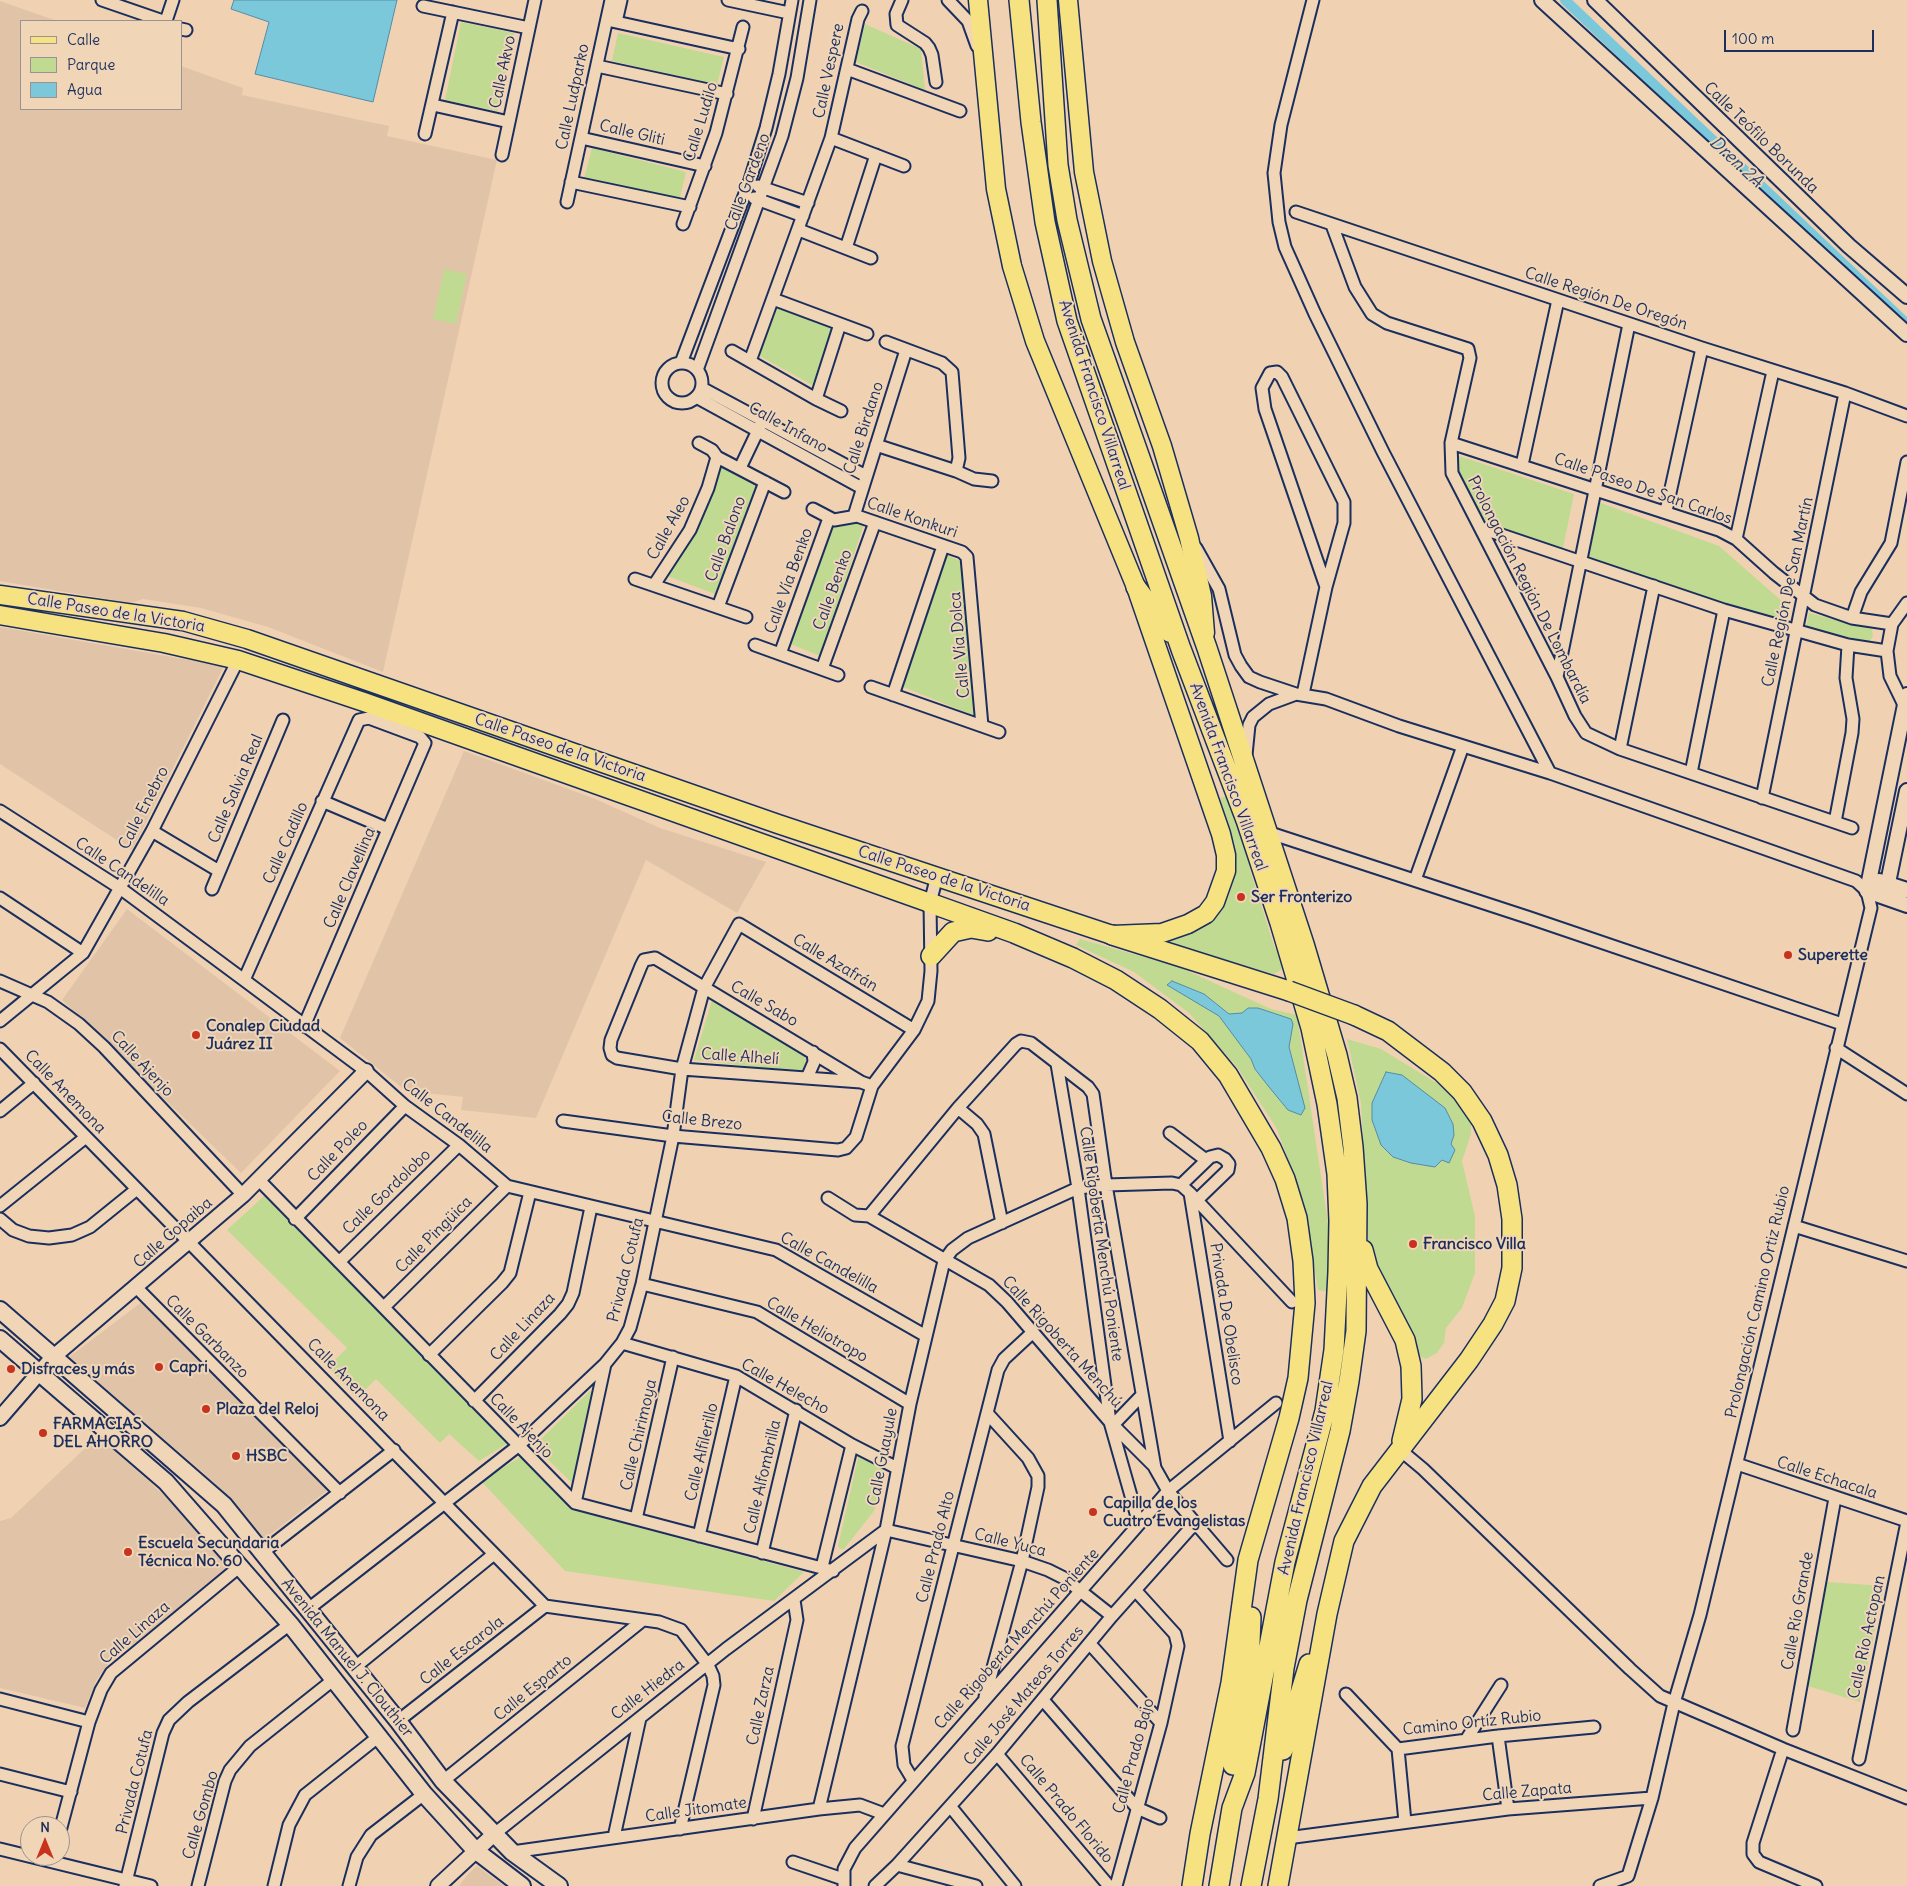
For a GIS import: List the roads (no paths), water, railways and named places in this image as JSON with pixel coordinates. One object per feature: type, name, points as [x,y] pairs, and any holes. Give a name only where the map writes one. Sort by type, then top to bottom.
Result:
[{"type":"highway","name":"Avenida Francisco Villarreal","points":[[1020,0],[1031,122],[1045,222],[1065,312],[1181,649],[1246,820],[1280,923],[1311,1028],[1327,1104],[1336,1174],[1339,1221],[1334,1350],[1325,1411],[1285,1562],[1245,1773],[1232,1808],[1219,1886]]},
{"type":"highway","name":"Avenida Francisco Villarreal","points":[[1047,0],[1058,165],[1076,262],[1091,319],[1207,648],[1246,766],[1304,944],[1337,1055],[1347,1098],[1357,1204],[1356,1331],[1340,1431],[1297,1600],[1284,1668],[1268,1799],[1252,1886]]},
{"type":"highway","points":[[1136,587],[1181,649]]},
{"type":"highway","points":[[930,903],[1014,933],[1073,958],[1116,980],[1160,1009],[1200,1041],[1232,1082],[1271,1148],[1285,1179],[1297,1218],[1303,1261],[1305,1303],[1303,1340],[1289,1418],[1248,1560],[1231,1683],[1200,1834],[1192,1886]]},
{"type":"highway","points":[[931,956],[945,938],[961,929],[1014,933]]},
{"type":"highway","points":[[1112,935],[1289,991],[1354,1015],[1388,1031],[1415,1050],[1462,1092],[1482,1122],[1498,1155],[1507,1185],[1512,1219],[1512,1268],[1505,1301],[1493,1324],[1469,1360],[1372,1486],[1347,1533],[1337,1564],[1327,1614],[1278,1886]]},
{"type":"highway","points":[[1357,1204],[1365,1259],[1405,1340],[1411,1366],[1412,1399],[1399,1449]]},
{"type":"highway","points":[[1232,1808],[1232,1775],[1249,1669],[1257,1526]]},
{"type":"highway","points":[[1268,1799],[1327,1614]]},
{"type":"main road","points":[[978,0],[982,61],[996,189],[1012,266],[1036,341],[1136,587],[1204,780],[1222,841],[1226,871],[1215,902],[1206,914],[1188,924],[1162,932],[1112,935]]},
{"type":"main road","points":[[1068,0],[1084,172],[1102,261],[1125,342],[1162,446],[1190,538],[1202,596],[1207,648]]},
{"type":"main road","name":"Calle Paseo de la Victoria","points":[[0,595],[182,621],[239,637],[769,821],[1112,935]]},
{"type":"main road","name":"Calle Paseo de la Victoria","points":[[0,615],[164,643],[238,660],[347,695],[930,903]]},
{"type":"main road","name":"Avenida Manuel J. Clouthier","points":[[0,1310],[52,1358],[181,1466],[224,1505],[443,1781],[493,1835],[512,1852],[558,1886]]},
{"type":"main road","name":"Avenida Manuel J. Clouthier","points":[[0,1340],[166,1482],[199,1517],[290,1624],[424,1794],[476,1850],[522,1886]]},
{"type":"main road","points":[[166,1482],[181,1466]]},
{"type":"street","points":[[102,0],[161,20]]},
{"type":"street","points":[[164,20],[173,0]]},
{"type":"street","name":"Calle Akvo","points":[[502,154],[535,0]]},
{"type":"street","name":"Calle Ludparko","points":[[611,0],[611,21]]},
{"type":"street","name":"Calle Ludparko","points":[[567,202],[597,66],[611,21],[621,0]]},
{"type":"street","points":[[728,0],[789,13]]},
{"type":"street","name":"Calle Gardeno","points":[[681,363],[747,189],[766,128],[779,74],[792,0]]},
{"type":"street","name":"Calle Gardeno","points":[[697,370],[760,200],[792,100],[810,0]]},
{"type":"street","points":[[902,0],[896,14],[897,25],[925,43],[929,48],[932,55],[936,82]]},
{"type":"street","points":[[948,0],[968,21],[982,61]]},
{"type":"street","points":[[1313,0],[1281,125],[1274,173],[1279,222],[1286,247],[1315,314],[1383,452],[1550,773]]},
{"type":"street","points":[[1542,0],[1907,334]]},
{"type":"street","name":"Calle Teófilo Borunda","points":[[1594,0],[1849,246],[1907,296]]},
{"type":"street","name":"Calle Akvo","points":[[423,6],[529,28]]},
{"type":"street","name":"Calle Vespere","points":[[750,361],[831,138],[858,19],[862,11]]},
{"type":"street","points":[[425,134],[453,12]]},
{"type":"street","points":[[611,21],[739,49]]},
{"type":"street","name":"Calle Ludilo","points":[[684,224],[728,94],[743,27]]},
{"type":"street","points":[[597,66],[728,94]]},
{"type":"street","points":[[847,68],[960,111]]},
{"type":"street","name":"Calle Akvo","points":[[433,105],[509,122]]},
{"type":"street","name":"Calle Gliti","points":[[581,138],[705,166]]},
{"type":"street","name":"Calle Vespere","points":[[831,138],[904,166]]},
{"type":"street","points":[[846,248],[876,155]]},
{"type":"street","points":[[572,182],[690,207]]},
{"type":"street","points":[[747,189],[764,188],[808,204]]},
{"type":"street","points":[[747,189],[760,200],[803,216]]},
{"type":"street","name":"Calle Región De Oregón","points":[[1296,212],[1629,324],[1845,393],[1907,416]]},
{"type":"street","name":"Prolongación Región De Lombardía","points":[[1332,225],[1355,287],[1372,314],[1387,323],[1468,349],[1470,358],[1451,443],[1452,473],[1557,677],[1575,716],[1586,732],[1620,749],[1852,828]]},
{"type":"street","points":[[799,230],[871,258]]},
{"type":"street","points":[[773,299],[867,334]]},
{"type":"street","points":[[1522,466],[1558,300]]},
{"type":"street","points":[[816,399],[840,324]]},
{"type":"street","points":[[1557,677],[1629,324]]},
{"type":"street","points":[[886,342],[942,363],[952,372],[959,458],[956,471]]},
{"type":"street","points":[[1666,511],[1702,348]]},
{"type":"street","name":"Calle Birdano","points":[[854,516],[906,350]]},
{"type":"street","points":[[732,351],[816,399],[841,411]]},
{"type":"street","points":[[681,363],[689,364],[697,370],[701,377],[699,392],[688,402],[678,402],[668,398],[663,389],[662,379],[667,370],[681,363]]},
{"type":"street","points":[[1736,539],[1774,371]]},
{"type":"street","points":[[1300,694],[1344,523],[1344,502],[1282,377],[1277,372],[1270,373],[1262,388],[1265,409],[1326,587]]},
{"type":"street","name":"Calle Infano","points":[[699,392],[761,425],[866,476]]},
{"type":"street","name":"Calle Región De San Martín","points":[[1762,798],[1845,393]]},
{"type":"street","points":[[740,468],[761,425]]},
{"type":"street","name":"Calle Infano","points":[[761,425],[862,488]]},
{"type":"street","points":[[699,442],[718,456],[784,492]]},
{"type":"street","name":"Calle Paseo De San Carlos","points":[[1451,443],[1666,511],[1719,530],[1736,539],[1803,597],[1822,608],[1852,618],[1892,624]]},
{"type":"street","points":[[876,445],[956,471],[974,479],[992,481]]},
{"type":"street","name":"Calle Aleo","points":[[654,585],[690,530],[708,488],[718,456]]},
{"type":"street","points":[[1852,618],[1861,592],[1891,543],[1907,462]]},
{"type":"street","name":"Calle Balono","points":[[718,607],[765,482]]},
{"type":"street","points":[[813,509],[829,518]]},
{"type":"street","name":"Calle Konkuri","points":[[829,518],[839,521],[854,516],[875,522],[962,552],[969,562]]},
{"type":"street","name":"Calle Vía Benko","points":[[780,654],[829,518]]},
{"type":"street","name":"Calle Benko","points":[[822,669],[875,522]]},
{"type":"street","points":[[1481,528],[1724,610],[1848,645],[1886,651]]},
{"type":"street","points":[[1190,538],[1218,589],[1241,666],[1250,677],[1260,682],[1300,694],[1326,699],[1463,746],[1550,773],[1856,881],[1886,890],[1907,890]]},
{"type":"street","name":"Calle Vía Dolca","points":[[893,695],[944,546]]},
{"type":"street","name":"Calle Vía Dolca","points":[[969,562],[982,726]]},
{"type":"street","name":"Calle Aleo","points":[[635,579],[746,617]]},
{"type":"street","points":[[1620,749],[1654,586]]},
{"type":"street","points":[[1906,710],[1890,676],[1886,651],[1892,624],[1907,603]]},
{"type":"street","points":[[1691,773],[1724,610]]},
{"type":"street","name":"Calle Vía Benko","points":[[755,645],[838,675]]},
{"type":"street","points":[[1835,822],[1852,733],[1852,719],[1846,678],[1848,645]]},
{"type":"street","name":"Calle Enebro","points":[[0,1021],[83,952],[152,831],[238,660]]},
{"type":"street","name":"Calle Vía Dolca","points":[[872,687],[999,732]]},
{"type":"street","points":[[1246,766],[1247,737],[1253,716],[1269,704],[1300,694]]},
{"type":"street","name":"Prolongación Camino Ortiz Rubio","points":[[1674,1703],[1691,1651],[1871,908],[1869,885],[1906,710],[1907,695]]},
{"type":"street","name":"Calle Clavellina","points":[[304,1026],[425,743],[420,737],[369,718],[359,720]]},
{"type":"street","name":"Calle Salvia Real","points":[[212,889],[283,720]]},
{"type":"street","name":"Calle Cadillo","points":[[244,980],[359,720]]},
{"type":"street","points":[[1415,880],[1463,746]]},
{"type":"street","points":[[1871,908],[1886,890],[1907,791]]},
{"type":"street","points":[[322,801],[388,829]]},
{"type":"street","name":"Calle Candelilla","points":[[0,811],[120,888],[366,1072],[405,1106],[459,1145],[507,1186],[776,1250],[926,1336]]},
{"type":"street","name":"Calle Salvia Real","points":[[152,831],[219,871]]},
{"type":"street","points":[[1266,832],[1415,880],[1842,1024]]},
{"type":"street","points":[[867,1084],[914,1030],[928,1001],[931,956],[930,903],[938,876]]},
{"type":"street","points":[[1886,890],[1907,905]]},
{"type":"street","points":[[0,898],[83,952]]},
{"type":"street","name":"Privada Cotufa","points":[[307,1610],[518,1446],[604,1364],[622,1343],[630,1328],[642,1284],[674,1136],[682,1069],[704,988],[739,924]]},
{"type":"street","name":"Calle Azafrán","points":[[739,924],[914,1030]]},
{"type":"street","name":"Calle Sabo","points":[[617,1058],[612,1055],[610,1048],[611,1040],[644,960],[655,958],[867,1084]]},
{"type":"street","name":"Calle Ajenjo","points":[[0,981],[48,1002],[65,1012],[98,1041],[242,1195]]},
{"type":"street","name":"Calle Rigoberta Menchú Poniente","points":[[869,1216],[958,1108],[1021,1042],[1031,1043],[1088,1087],[1093,1094],[1106,1185],[1155,1468],[1168,1491],[1226,1560]]},
{"type":"street","points":[[1836,1048],[1907,1094]]},
{"type":"street","name":"Calle Anemona","points":[[0,1049],[545,1606]]},
{"type":"street","points":[[806,1078],[814,1062],[813,1052]]},
{"type":"street","name":"Calle Alhelí","points":[[617,1058],[682,1069],[867,1084]]},
{"type":"street","name":"Calle Rigoberta Menchú Poniente","points":[[843,1883],[848,1860],[884,1814],[1139,1524],[1112,1423],[1078,1188],[1057,1064]]},
{"type":"street","name":"Calle Copaiba","points":[[0,1418],[52,1358],[190,1242],[242,1195],[366,1072]]},
{"type":"street","points":[[0,1110],[34,1084]]},
{"type":"street","name":"Calle Brezo","points":[[563,1121],[674,1136],[838,1150],[846,1148],[856,1138],[867,1084]]},
{"type":"street","name":"Calle Poleo","points":[[295,1219],[405,1106]]},
{"type":"street","points":[[958,1108],[978,1124],[984,1134],[1002,1222]]},
{"type":"street","points":[[1170,1133],[1206,1160]]},
{"type":"street","points":[[0,1206],[86,1137]]},
{"type":"street","name":"Calle Gordolobo","points":[[339,1262],[459,1145]]},
{"type":"street","points":[[1214,1156],[1222,1156],[1229,1167],[1190,1192],[1206,1160],[1214,1156]]},
{"type":"street","name":"Calle Ajenjo","points":[[258,1179],[295,1219],[384,1307],[575,1503]]},
{"type":"street","points":[[1078,1188],[1106,1185],[1172,1183],[1190,1192]]},
{"type":"street","name":"Calle Pingüica","points":[[384,1307],[507,1186]]},
{"type":"street","name":"Calle Guayule","points":[[819,1808],[886,1530],[910,1404],[944,1261],[959,1242],[1078,1188]]},
{"type":"street","points":[[0,1219],[13,1230],[29,1236],[50,1238],[72,1235],[90,1227],[137,1189]]},
{"type":"street","points":[[429,1355],[510,1273],[530,1192]]},
{"type":"street","name":"Privada De Obelisco","points":[[1190,1192],[1292,1302]]},
{"type":"street","name":"Privada De Obelisco","points":[[1190,1192],[1230,1441]]},
{"type":"street","name":"Calle Rigoberta Menchú","points":[[828,1198],[855,1215],[869,1216],[944,1261],[989,1284],[1007,1302],[1112,1423],[1155,1468]]},
{"type":"street","name":"Calle Linaza","points":[[474,1401],[568,1304],[573,1293],[591,1207]]},
{"type":"street","points":[[1794,1226],[1907,1262]]},
{"type":"street","name":"Calle Heliotropo","points":[[642,1284],[756,1312],[910,1404]]},
{"type":"street","name":"Calle Garbanzo","points":[[136,1287],[340,1493]]},
{"type":"street","name":"Calle Prado Alto","points":[[913,1780],[904,1765],[902,1746],[998,1370],[1004,1359],[1032,1333]]},
{"type":"street","name":"Calle Helecho","points":[[622,1343],[736,1376],[852,1445],[897,1468]]},
{"type":"street","name":"Calle Chirimoya","points":[[636,1519],[674,1357]]},
{"type":"street","points":[[604,1364],[575,1503],[833,1571]]},
{"type":"street","name":"Calle Alfilerillo","points":[[699,1536],[736,1376]]},
{"type":"street","points":[[1112,1423],[1142,1395]]},
{"type":"street","points":[[1139,1524],[1168,1491],[1276,1404]]},
{"type":"street","name":"Calle Alfombrilla","points":[[762,1552],[796,1410]]},
{"type":"street","points":[[985,1699],[1022,1561],[1038,1487],[1038,1476],[1028,1458],[987,1414]]},
{"type":"street","points":[[822,1567],[852,1445]]},
{"type":"street","points":[[1399,1449],[1423,1469],[1645,1684],[1674,1703],[1907,1798]]},
{"type":"street","points":[[263,1552],[394,1450]]},
{"type":"street","name":"Calle Echacala","points":[[1737,1464],[1907,1522]]},
{"type":"street","name":"Calle Río Grande","points":[[1793,1730],[1835,1498]]},
{"type":"street","name":"Calle Río Actopan","points":[[1859,1759],[1907,1522]]},
{"type":"street","name":"Calle José Mateos Torres","points":[[875,1886],[897,1865],[997,1754],[1112,1616],[1195,1523]]},
{"type":"street","name":"Calle Yuca","points":[[886,1530],[1022,1561],[1048,1570],[1112,1616]]},
{"type":"street","name":"Calle Hiedra","points":[[438,1886],[493,1835],[640,1718],[886,1530]]},
{"type":"street","points":[[354,1668],[494,1554]]},
{"type":"street","name":"Calle Linaza","points":[[64,1816],[89,1722],[101,1690],[111,1674],[239,1566]]},
{"type":"street","name":"Calle Prado Bajo","points":[[1116,1886],[1161,1723],[1178,1646],[1174,1634],[1136,1591]]},
{"type":"street","name":"Calle Zarza","points":[[753,1819],[797,1620],[794,1600]]},
{"type":"street","points":[[545,1606],[671,1625],[681,1630],[708,1665],[713,1676],[714,1686],[680,1829]]},
{"type":"street","name":"Calle Escarola","points":[[398,1722],[545,1606]]},
{"type":"street","name":"Calle Esparto","points":[[443,1781],[643,1620]]},
{"type":"street","name":"Privada Cotufa","points":[[126,1883],[163,1733],[169,1720],[188,1702],[290,1624]]},
{"type":"street","points":[[1090,1644],[1161,1723]]},
{"type":"street","name":"Calle Gombo","points":[[198,1886],[225,1781],[230,1770],[250,1746],[333,1680]]},
{"type":"street","points":[[1466,1740],[1501,1685]]},
{"type":"street","name":"Camino Ortíz Rubio","points":[[1346,1694],[1398,1749],[1498,1736],[1594,1727]]},
{"type":"street","points":[[0,1699],[89,1722]]},
{"type":"street","points":[[1043,1700],[1137,1808],[1160,1818]]},
{"type":"street","points":[[1600,1886],[1628,1876],[1652,1798],[1674,1703]]},
{"type":"street","points":[[614,1837],[640,1718]]},
{"type":"street","points":[[1498,1736],[1508,1809]]},
{"type":"street","points":[[274,1886],[289,1825],[305,1795],[378,1737]]},
{"type":"street","points":[[1398,1749],[1405,1822]]},
{"type":"street","points":[[1783,1749],[1753,1843],[1753,1854],[1759,1862],[1816,1886]]},
{"type":"street","name":"Calle Prado Florido","points":[[997,1754],[1109,1886]]},
{"type":"street","points":[[0,1774],[71,1792]]},
{"type":"street","points":[[349,1886],[357,1857],[371,1835],[424,1794]]},
{"type":"street","name":"Calle Zapata","points":[[1285,1845],[1405,1822],[1508,1809],[1652,1798]]},
{"type":"street","name":"Calle Jitomate","points":[[512,1852],[753,1819],[819,1808],[860,1805],[884,1814]]},
{"type":"street","points":[[950,1806],[1014,1886]]},
{"type":"street","points":[[0,1849],[20,1853]]},
{"type":"street","points":[[793,1862],[843,1883]]},
{"type":"street","points":[[70,1865],[126,1883],[151,1886]]},
{"type":"street","points":[[897,1865],[976,1886]]},
{"type":"water","points":[[234,0],[397,0],[373,102],[255,74],[269,22],[231,9]]},
{"type":"water","points":[[1172,981],[1204,994],[1229,1014],[1242,1013],[1248,1008],[1258,1008],[1291,1019],[1293,1024],[1289,1047],[1305,1108],[1301,1115],[1288,1110],[1255,1069],[1251,1059],[1219,1016],[1167,985]]},
{"type":"water","points":[[1386,1072],[1402,1075],[1445,1108],[1453,1124],[1454,1135],[1451,1144],[1455,1150],[1449,1163],[1442,1160],[1435,1167],[1411,1163],[1393,1157],[1381,1145],[1372,1120],[1372,1103]]},
{"type":"waterway","name":"Dren 2A","points":[[1565,0],[1907,324]]},
{"type":"place","name":"Ser Fronterizo","points":[[1241,897]]},
{"type":"place","name":"Superette","points":[[1788,955]]},
{"type":"place","name":"Conalep Ciudad Juárez II","points":[[196,1035]]},
{"type":"place","name":"Francisco Villa","points":[[1413,1244]]},
{"type":"place","name":"Capri","points":[[159,1367]]},
{"type":"place","name":"Disfraces y más","points":[[11,1369]]},
{"type":"place","name":"Plaza del Reloj","points":[[206,1409]]},
{"type":"place","name":"FARMACIAS DEL AHORRO","points":[[43,1433]]},
{"type":"place","name":"HSBC","points":[[236,1456]]},
{"type":"place","name":"Capilla de los Cuatro Evangelistas","points":[[1093,1512]]},
{"type":"place","name":"Escuela Secundaria Técnica No. 60","points":[[128,1552]]}]
